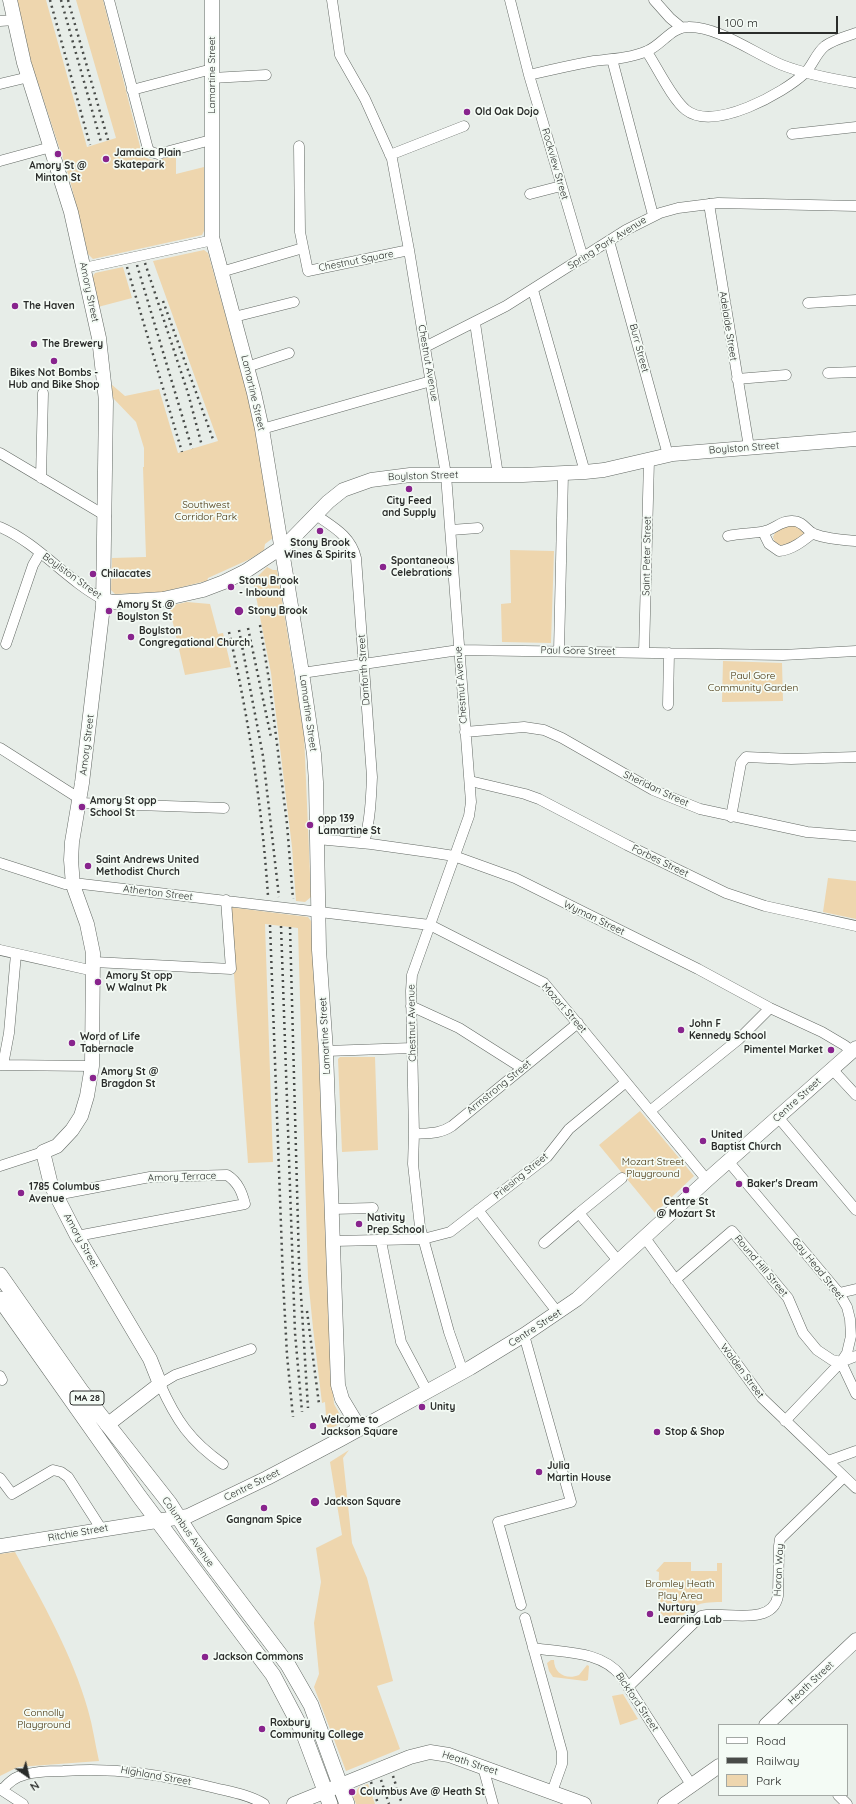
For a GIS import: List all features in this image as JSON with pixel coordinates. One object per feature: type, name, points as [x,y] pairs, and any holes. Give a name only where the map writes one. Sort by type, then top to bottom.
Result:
[{"type":"main road","name":"Columbus Avenue","points":[[0,1276],[107,1425],[164,1496],[191,1537],[254,1619],[297,1680],[315,1716],[347,1804]]},
{"type":"main road","name":"Columbus Avenue","points":[[3,1307],[157,1521],[276,1680],[303,1732],[328,1797]]},
{"type":"street","name":"Amory Street","points":[[10,0],[7,20],[29,78],[69,207],[84,268],[100,345],[105,384],[106,516],[104,600],[79,801],[71,849],[73,885],[87,924],[94,966],[92,1066],[87,1096],[81,1116],[72,1130],[57,1146],[43,1152],[51,1185],[56,1195],[77,1236],[148,1355],[160,1384]]},
{"type":"street","name":"Lamartine Street","points":[[212,0],[211,225],[213,240],[262,429],[314,754],[319,950],[326,1051],[339,1389],[342,1399],[360,1429]]},
{"type":"street","name":"Chestnut Avenue","points":[[332,0],[340,54],[364,99],[390,155],[398,185],[446,475],[470,781],[470,812],[412,976],[413,1164],[420,1227],[449,1332],[463,1372]]},
{"type":"street","name":"Rockview Street","points":[[510,0],[529,75],[582,258]]},
{"type":"street","points":[[654,0],[670,18],[682,28]]},
{"type":"street","points":[[111,1],[145,141],[151,152],[161,153],[212,140]]},
{"type":"street","points":[[529,75],[633,56],[647,52],[659,46],[676,30],[687,27],[707,30],[750,48],[782,65],[856,83]]},
{"type":"street","points":[[647,52],[678,101],[686,110],[697,115],[713,116],[742,110],[773,94],[806,72],[824,47],[834,40],[856,33]]},
{"type":"street","points":[[612,59],[653,215]]},
{"type":"street","points":[[132,90],[212,74],[266,75]]},
{"type":"street","points":[[0,84],[29,78]]},
{"type":"street","points":[[390,155],[464,126]]},
{"type":"street","points":[[792,134],[856,127]]},
{"type":"street","name":"Chestnut Square","points":[[299,146],[300,232],[308,271],[409,250]]},
{"type":"street","points":[[0,161],[51,147]]},
{"type":"street","points":[[530,194],[561,186]]},
{"type":"street","name":"Spring Park Avenue","points":[[425,347],[475,322],[533,290],[609,241],[653,215],[678,208],[709,204],[856,206]]},
{"type":"street","name":"Adelaide Street","points":[[709,204],[749,447]]},
{"type":"street","points":[[84,268],[213,240]]},
{"type":"street","name":"Burr Street","points":[[609,241],[668,455]]},
{"type":"street","points":[[221,272],[303,248]]},
{"type":"street","points":[[533,290],[585,472]]},
{"type":"street","points":[[808,303],[856,300]]},
{"type":"street","points":[[234,317],[294,302]]},
{"type":"street","points":[[475,322],[498,475]]},
{"type":"street","points":[[247,367],[289,353]]},
{"type":"street","points":[[828,373],[856,372]]},
{"type":"street","points":[[737,379],[786,375]]},
{"type":"street","points":[[262,429],[431,381]]},
{"type":"street","points":[[41,478],[43,394]]},
{"type":"street","name":"Boylston Street","points":[[0,527],[19,537],[89,591],[104,600],[114,602],[150,601],[171,598],[202,590],[238,575],[294,538],[343,490],[363,482],[399,476],[563,474],[604,470],[668,455],[856,439]]},
{"type":"street","points":[[0,453],[106,516]]},
{"type":"street","name":"Saint Peter Street","points":[[644,652],[649,460]]},
{"type":"street","points":[[559,651],[563,474]]},
{"type":"street","name":"Danforth Street","points":[[316,515],[345,536],[355,553],[372,777],[371,806],[364,843]]},
{"type":"street","points":[[728,536],[740,533],[766,531],[780,523],[795,521],[803,524],[813,533],[836,540],[856,541]]},
{"type":"street","points":[[451,530],[478,528]]},
{"type":"street","points":[[766,531],[765,536],[769,544],[779,551],[786,550],[802,542],[813,533]]},
{"type":"street","points":[[6,644],[33,565],[40,552]]},
{"type":"street","name":"Paul Gore Street","points":[[302,673],[459,650],[783,655],[856,651]]},
{"type":"street","points":[[668,705],[670,653]]},
{"type":"street","name":"Sheridan Street","points":[[465,732],[524,727],[544,730],[562,738],[599,761],[660,794],[700,809],[806,832],[856,836]]},
{"type":"street","points":[[0,748],[79,801],[224,808]]},
{"type":"street","points":[[732,817],[741,763],[746,757],[791,759],[856,757]]},
{"type":"street","name":"Forbes Street","points":[[470,781],[534,797],[640,852],[708,885],[741,899],[856,926]]},
{"type":"street","name":"Wyman Street","points":[[317,839],[364,843],[454,856],[514,878],[698,969],[770,1008],[822,1032],[854,1050]]},
{"type":"street","name":"Atherton Street","points":[[0,863],[65,884],[82,884],[318,911]]},
{"type":"street","points":[[0,950],[16,954],[94,966],[231,969],[226,900]]},
{"type":"street","name":"Mozart Street","points":[[318,911],[430,925],[544,983],[707,1180]]},
{"type":"street","points":[[16,954],[10,1032],[1,1065],[92,1066]]},
{"type":"street","points":[[411,1006],[459,1028],[522,1068]]},
{"type":"street","points":[[650,1111],[739,1039],[770,1008]]},
{"type":"street","name":"Armstrong Street","points":[[414,1134],[444,1131],[578,1024]]},
{"type":"street","points":[[326,1051],[412,1048]]},
{"type":"street","name":"Centre Street","points":[[157,1521],[191,1515],[267,1478],[463,1372],[558,1313],[577,1299],[619,1262],[728,1161],[854,1050]]},
{"type":"street","points":[[832,1069],[856,1095]]},
{"type":"street","name":"Priesing Street","points":[[334,1240],[381,1241],[423,1239],[450,1232],[547,1157],[569,1129],[626,1082]]},
{"type":"street","points":[[778,1117],[856,1210]]},
{"type":"street","points":[[0,1166],[43,1152]]},
{"type":"street","name":"Gay Head Street","points":[[728,1161],[839,1294],[848,1311],[852,1332],[849,1350],[841,1362]]},
{"type":"street","name":"Amory Terrace","points":[[56,1195],[150,1177],[227,1176],[233,1179],[238,1185],[245,1204],[77,1236]]},
{"type":"street","points":[[544,1243],[622,1178]]},
{"type":"street","points":[[332,1209],[373,1208]]},
{"type":"street","points":[[478,1210],[558,1313]]},
{"type":"street","points":[[579,1214],[619,1262]]},
{"type":"street","name":"Round Hill Street","points":[[675,1280],[732,1231],[788,1298],[808,1340],[825,1356],[841,1362]]},
{"type":"street","name":"Walden Street","points":[[645,1238],[759,1395],[856,1488]]},
{"type":"street","points":[[381,1241],[401,1342],[427,1391]]},
{"type":"street","points":[[839,1294],[856,1289]]},
{"type":"street","points":[[521,1605],[498,1522],[571,1502],[524,1335]]},
{"type":"street","points":[[107,1425],[160,1384],[175,1375],[251,1349]]},
{"type":"street","points":[[785,1420],[841,1362],[856,1356]]},
{"type":"street","points":[[841,1362],[856,1394]]},
{"type":"street","points":[[160,1384],[166,1398],[189,1435],[206,1452],[223,1464]]},
{"type":"street","points":[[828,1461],[856,1451]]},
{"type":"street","points":[[0,1478],[12,1494],[52,1470],[62,1472],[68,1477],[102,1530]]},
{"type":"street","name":"Horan Way","points":[[628,1687],[702,1616],[754,1616],[765,1613],[772,1608],[778,1596],[780,1539],[844,1477]]},
{"type":"street","name":"Ritchie Street","points":[[0,1546],[157,1521]]},
{"type":"street","points":[[525,1618],[562,1756],[562,1764],[552,1792]]},
{"type":"street","name":"Heath Street","points":[[767,1724],[856,1640]]},
{"type":"street","name":"Bickford Street","points":[[533,1648],[598,1658],[612,1666],[628,1687],[692,1786]]},
{"type":"street","name":"Heath Street","points":[[328,1797],[340,1785],[426,1752],[444,1754],[552,1792],[572,1801],[584,1804]]},
{"type":"street","points":[[483,1767],[493,1804]]},
{"type":"street","points":[[665,1804],[718,1767]]},
{"type":"street","name":"Highland Street","points":[[1,1790],[7,1784],[23,1775],[75,1770],[111,1769],[144,1772],[183,1780],[246,1796],[264,1804]]},
{"type":"street","points":[[1,1790],[23,1804]]},
{"type":"street","points":[[839,1796],[847,1804]]},
{"type":"street","points":[[294,1804],[328,1797]]},
{"type":"green space","points":[[17,0],[46,0],[87,147],[116,138],[76,0],[103,0],[142,154],[150,159],[158,160],[176,154],[176,174],[204,167],[204,231],[202,235],[93,259],[88,254],[70,180],[31,62]]},
{"type":"green space","name":"Southwest Corridor Park","points":[[204,250],[208,253],[246,389],[254,425],[273,538],[265,544],[264,550],[250,559],[208,578],[207,581],[162,592],[115,594],[111,590],[112,558],[146,557],[143,467],[144,448],[136,422],[112,397],[111,384],[125,396],[159,389],[178,453],[218,441],[153,261]]},
{"type":"green space","points":[[123,267],[132,298],[98,307],[92,278],[95,273]]},
{"type":"green space","points":[[794,524],[806,532],[796,541],[782,546],[775,543],[773,537],[777,531],[787,525]]},
{"type":"green space","points":[[510,550],[554,551],[551,643],[502,642],[501,604],[511,603]]},
{"type":"green space","points":[[267,567],[277,570],[304,734],[311,897],[305,902],[296,901],[292,847],[271,673],[253,581]]},
{"type":"green space","points":[[187,602],[210,604],[218,634],[223,633],[231,667],[185,675],[169,606]]},
{"type":"green space","name":"Paul Gore Community Garden","points":[[723,661],[782,663],[783,701],[722,702]]},
{"type":"green space","points":[[828,878],[856,881],[856,919],[823,912]]},
{"type":"green space","points":[[229,907],[308,917],[311,921],[326,1188],[330,1358],[334,1404],[344,1422],[327,1430],[325,1402],[322,1403],[308,1278],[298,928],[265,924],[273,1162],[248,1163]]},
{"type":"green space","points":[[340,1057],[375,1057],[378,1150],[342,1152],[338,1059]]},
{"type":"green space","name":"Mozart Street Playground","points":[[640,1111],[694,1176],[655,1213],[599,1145]]},
{"type":"green space","points":[[349,1450],[343,1458],[352,1543],[367,1578],[393,1681],[377,1686],[400,1749],[346,1771],[314,1687],[319,1674],[314,1623],[321,1582],[316,1548],[342,1535],[330,1462]]},
{"type":"green space","name":"Connolly Playground","points":[[15,1552],[56,1629],[74,1669],[90,1716],[99,1761],[18,1767],[0,1776],[0,1554]]},
{"type":"green space","name":"Bromley Heath Play Area","points":[[664,1562],[691,1562],[691,1571],[717,1571],[717,1563],[722,1563],[722,1602],[701,1604],[692,1608],[676,1622],[674,1618],[669,1622],[658,1610],[659,1572],[656,1571]]},
{"type":"green space","points":[[554,1660],[556,1669],[562,1675],[570,1677],[579,1675],[587,1665],[589,1666],[588,1680],[585,1681],[553,1677],[549,1671],[547,1663]]},
{"type":"green space","points":[[623,1694],[638,1719],[620,1725],[612,1696]]},
{"type":"green space","points":[[368,1784],[375,1804],[356,1804],[353,1796],[359,1787]]},
{"type":"railway","points":[[50,0],[90,145]]},
{"type":"railway","points":[[61,0],[101,142]]},
{"type":"railway","points":[[68,0],[108,140]]},
{"type":"railway","points":[[145,263],[188,393],[202,446]]},
{"type":"railway","points":[[137,265],[192,449]]},
{"type":"railway","points":[[127,267],[182,452]]},
{"type":"railway","points":[[163,301],[214,442]]},
{"type":"railway","points":[[260,625],[269,680],[287,824],[293,899]]},
{"type":"railway","points":[[248,628],[271,737]]},
{"type":"railway","points":[[239,630],[263,756],[279,897]]},
{"type":"railway","points":[[229,632],[243,697],[254,763],[268,896]]},
{"type":"railway","points":[[270,925],[283,1280],[287,1355],[293,1417]]},
{"type":"railway","points":[[281,926],[295,1333],[302,1412]]},
{"type":"railway","points":[[290,927],[299,1263],[308,1408]]},
{"type":"railway","points":[[307,1311],[319,1404]]},
{"type":"railway","points":[[393,1776],[402,1804]]},
{"type":"railway","points":[[381,1780],[389,1804]]},
{"type":"railway","points":[[371,1782],[378,1804]]},
{"type":"place","name":"Old Oak Dojo","points":[[467,112]]},
{"type":"place","name":"Amory St @ Minton St","points":[[58,154]]},
{"type":"place","name":"Jamaica Plain Skatepark","points":[[106,159]]},
{"type":"place","name":"The Haven","points":[[15,306]]},
{"type":"place","name":"The Brewery","points":[[34,344]]},
{"type":"place","name":"Bikes Not Bombs - Hub and Bike Shop","points":[[54,361]]},
{"type":"place","name":"City Feed and Supply","points":[[409,489]]},
{"type":"place","name":"Stony Brook Wines & Spirits","points":[[320,531]]},
{"type":"place","name":"Spontaneous Celebrations","points":[[383,567]]},
{"type":"place","name":"Chilacates","points":[[93,574]]},
{"type":"place","name":"Stony Brook - Inbound","points":[[231,587]]},
{"type":"place","name":"Amory St @ Boylston St","points":[[109,611]]},
{"type":"place","name":"Stony Brook","points":[[239,611]]},
{"type":"place","name":"Boylston Congregational Church","points":[[131,637]]},
{"type":"place","name":"Amory St opp School St","points":[[82,807]]},
{"type":"place","name":"opp 139 Lamartine St","points":[[310,825]]},
{"type":"place","name":"Saint Andrews United Methodist Church","points":[[88,866]]},
{"type":"place","name":"Amory St opp W Walnut Pk","points":[[98,982]]},
{"type":"place","name":"John F Kennedy School","points":[[681,1030]]},
{"type":"place","name":"Word of Life Tabernacle","points":[[72,1043]]},
{"type":"place","name":"Pimentel Market","points":[[831,1050]]},
{"type":"place","name":"Amory St @ Bragdon St","points":[[93,1078]]},
{"type":"place","name":"United Baptist Church","points":[[703,1141]]},
{"type":"place","name":"Baker's Dream","points":[[739,1184]]},
{"type":"place","name":"Centre St @ Mozart St","points":[[686,1190]]},
{"type":"place","name":"1785 Columbus Avenue","points":[[21,1193]]},
{"type":"place","name":"Nativity Prep School","points":[[359,1224]]},
{"type":"place","name":"Unity","points":[[422,1407]]},
{"type":"place","name":"Welcome to Jackson Square","points":[[313,1426]]},
{"type":"place","name":"Stop & Shop","points":[[657,1432]]},
{"type":"place","name":"Julia Martin House","points":[[539,1472]]},
{"type":"place","name":"Jackson Square","points":[[315,1502]]},
{"type":"place","name":"Gangnam Spice","points":[[264,1508]]},
{"type":"place","name":"Nurtury Learning Lab","points":[[650,1614]]},
{"type":"place","name":"Jackson Commons","points":[[205,1657]]},
{"type":"place","name":"Roxbury Community College","points":[[262,1729]]},
{"type":"place","name":"Columbus Ave @ Heath St","points":[[352,1792]]}]
